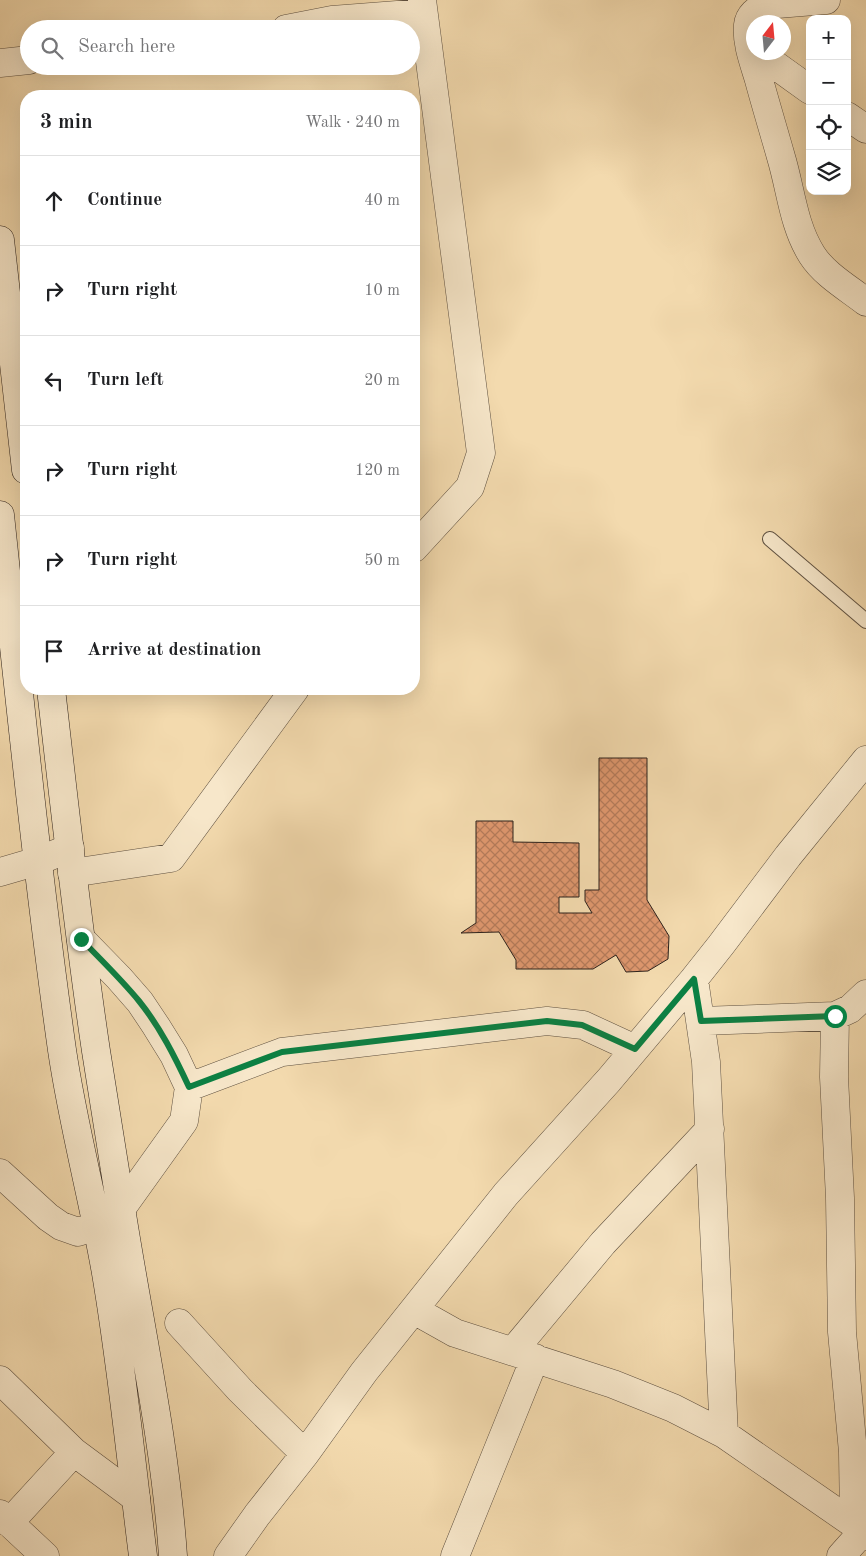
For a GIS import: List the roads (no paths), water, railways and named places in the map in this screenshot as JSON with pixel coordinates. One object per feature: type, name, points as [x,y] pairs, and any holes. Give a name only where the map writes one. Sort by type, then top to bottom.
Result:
[{"type":"street","points":[[748,8],[826,0]]},
{"type":"street","points":[[332,20],[422,6],[481,453],[470,487],[420,541]]},
{"type":"street","points":[[756,60],[802,238],[813,257],[826,271],[866,302]]},
{"type":"street","points":[[767,60],[806,87]]},
{"type":"street","points":[[0,64],[20,61]]},
{"type":"street","points":[[851,119],[866,129]]},
{"type":"street","points":[[0,240],[20,417]]},
{"type":"street","points":[[0,515],[38,861],[62,1050],[71,1109],[97,1225],[121,1373],[144,1556]]},
{"type":"street","points":[[52,695],[96,1050],[149,1367],[168,1498],[173,1556]]},
{"type":"street","points":[[0,872],[38,861],[170,858],[292,695]]},
{"type":"street","points":[[228,1556],[364,1372],[506,1194],[609,1080],[694,979],[788,856],[866,760]]},
{"type":"street","points":[[0,1173],[48,1217],[61,1226],[78,1232],[122,1214],[184,1122],[189,1087],[174,1055],[140,1002],[81,939]]},
{"type":"street","points":[[694,979],[706,1062],[724,1434]]},
{"type":"street","points":[[701,1021],[835,1016],[850,1009],[866,994]]},
{"type":"street","points":[[835,1016],[834,1077],[840,1198],[854,1328],[853,1452],[862,1530],[841,1556]]},
{"type":"street","points":[[189,1087],[282,1052],[547,1021],[582,1025],[635,1049]]},
{"type":"street","points":[[455,1556],[524,1355],[603,1243],[710,1129]]},
{"type":"street","points":[[414,1310],[455,1333],[613,1384],[673,1408],[724,1434],[862,1530]]},
{"type":"street","points":[[179,1323],[240,1390],[305,1454]]},
{"type":"street","points":[[2,1388],[74,1452],[136,1498]]},
{"type":"street","points":[[45,1556],[4,1518],[74,1452]]},
{"type":"lane","points":[[770,540],[866,621]]}]
